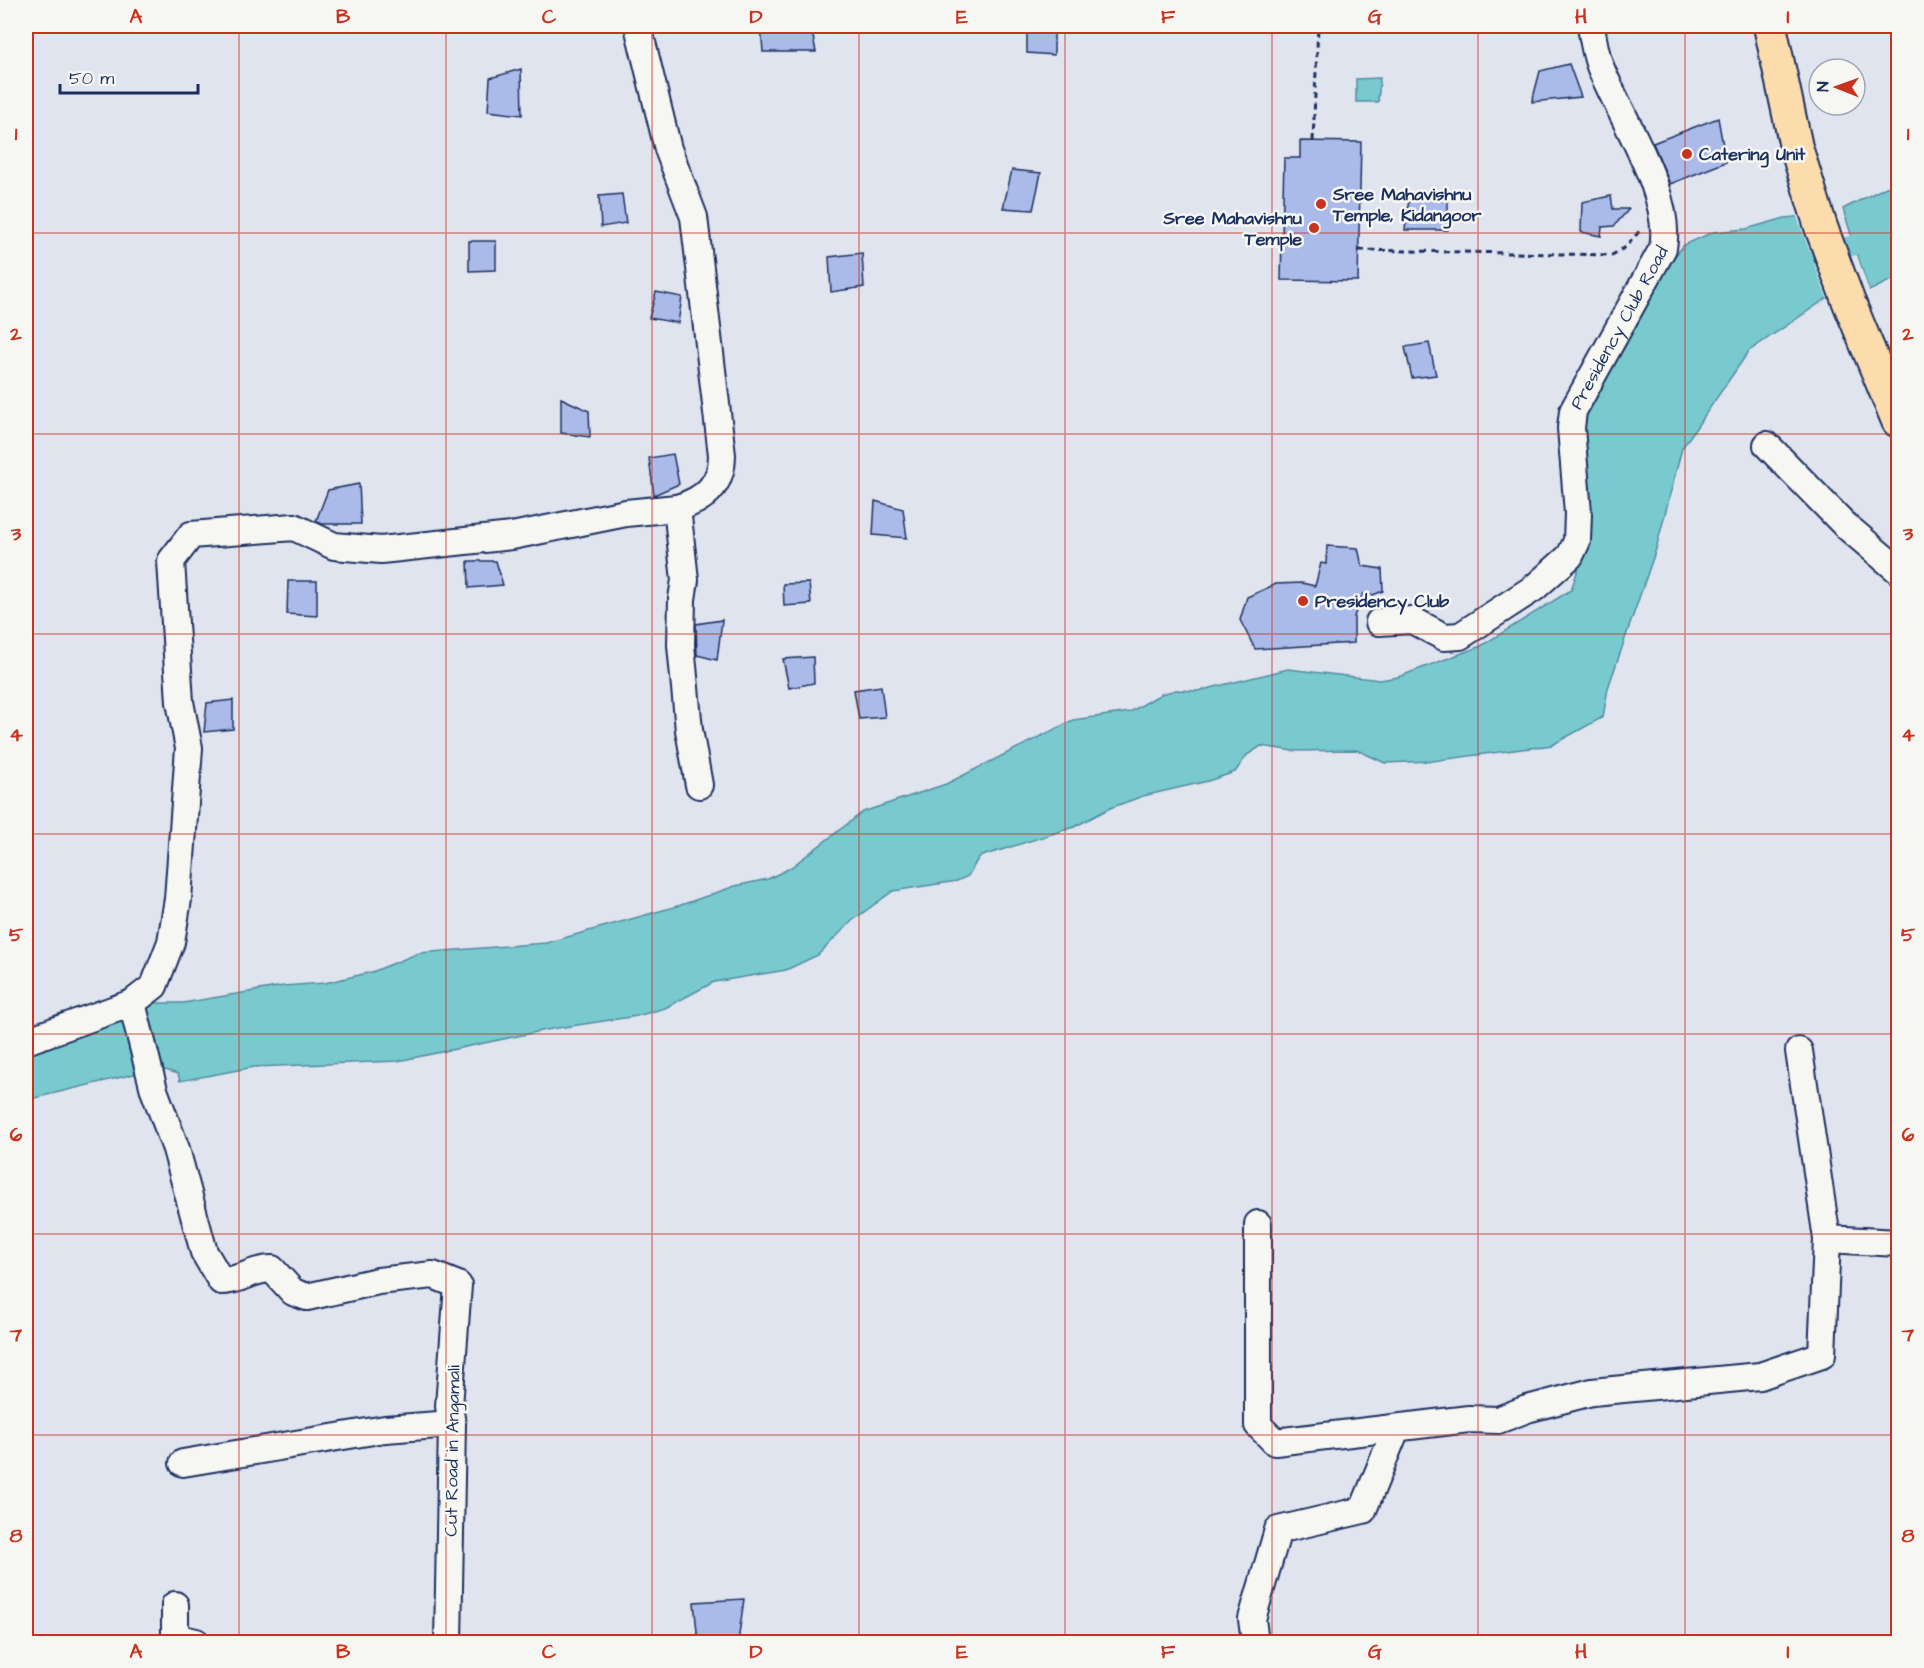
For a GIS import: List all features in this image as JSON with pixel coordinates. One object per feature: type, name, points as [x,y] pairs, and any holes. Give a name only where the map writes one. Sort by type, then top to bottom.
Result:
[{"type":"main road","points":[[1770,26],[1796,147],[1821,227],[1844,290],[1899,421]]},
{"type":"street","points":[[26,1041],[132,1004],[154,986],[171,942],[178,899],[189,748],[180,702],[171,561],[190,535],[294,526],[334,546],[381,550],[512,536],[626,513],[677,508],[700,498],[716,484],[722,469],[722,455],[694,217],[668,149],[638,26]]},
{"type":"street","points":[[1591,26],[1601,68],[1657,193]]},
{"type":"street","name":"Presidency Club Road","points":[[1379,622],[1412,620],[1444,637],[1460,636],[1534,588],[1570,556],[1576,541],[1578,513],[1570,428],[1573,411],[1664,248],[1665,220],[1657,193]]},
{"type":"street","points":[[1767,445],[1845,525],[1899,570]]},
{"type":"street","points":[[677,508],[685,580],[682,599],[681,645],[689,730],[699,785]]},
{"type":"street","name":"Cut Road in Angamali","points":[[132,1004],[154,1090],[176,1149],[204,1252],[220,1281],[236,1281],[260,1269],[272,1269],[293,1293],[307,1297],[378,1281],[433,1275],[458,1285],[449,1406],[452,1424],[448,1642]]},
{"type":"street","points":[[1258,1224],[1258,1425],[1275,1442],[1469,1419],[1498,1420],[1527,1409],[1592,1392],[1760,1376],[1822,1355],[1827,1239],[1798,1051]]},
{"type":"street","points":[[1827,1239],[1899,1243]]},
{"type":"street","points":[[183,1463],[385,1429],[452,1424]]},
{"type":"street","points":[[1255,1642],[1252,1619],[1278,1530],[1363,1510],[1396,1428]]},
{"type":"street","points":[[176,1605],[175,1637],[196,1642]]},
{"type":"path","points":[[1313,141],[1318,26]]},
{"type":"path","points":[[1359,250],[1612,255],[1626,247],[1640,231],[1657,193]]},
{"type":"water","points":[[1380,78],[1378,102],[1356,102],[1356,79]]},
{"type":"water","points":[[1898,186],[1898,277],[1869,291],[1843,209],[1886,187]]},
{"type":"water","points":[[1804,216],[1830,296],[1749,351],[1682,448],[1656,549],[1608,688],[1603,717],[1552,745],[1432,761],[1385,763],[1357,750],[1293,751],[1261,746],[1247,755],[1235,772],[1208,781],[1143,796],[1110,808],[1074,827],[979,857],[968,876],[957,881],[893,891],[853,920],[818,955],[786,970],[714,982],[665,1008],[637,1016],[551,1029],[398,1061],[254,1067],[180,1081],[178,1074],[159,1068],[26,1100],[26,1051],[152,1003],[183,1003],[283,986],[325,983],[372,972],[419,953],[546,943],[681,905],[735,886],[768,879],[790,868],[863,812],[946,784],[1073,720],[1130,712],[1161,694],[1176,690],[1198,691],[1288,669],[1380,680],[1398,677],[1481,646],[1571,590],[1587,543],[1589,481],[1582,431],[1588,411],[1662,272],[1684,245],[1713,232],[1746,229],[1785,218]]},
{"type":"pier","points":[[1841,208],[1869,291],[1866,292]]},
{"type":"pier","points":[[1804,213],[1833,298],[1828,301],[1796,214]]},
{"type":"building","points":[[761,26],[811,26],[816,52],[763,52]]},
{"type":"building","points":[[1027,29],[1054,33],[1054,55],[1027,53]]},
{"type":"building","points":[[1569,64],[1581,97],[1532,102],[1540,71]]},
{"type":"building","points":[[521,69],[522,115],[488,111],[490,78]]},
{"type":"building","name":"Catering Unit","points":[[1718,118],[1726,162],[1670,184],[1653,143]]},
{"type":"building","name":"Sree Mahavishnu Temple, Kidangoor","points":[[1300,141],[1361,142],[1358,281],[1281,280],[1284,158],[1300,158]]},
{"type":"building","points":[[1012,170],[1041,173],[1033,210],[1003,208]]},
{"type":"building","points":[[622,194],[626,223],[601,227],[599,196]]},
{"type":"building","points":[[1448,196],[1448,230],[1405,230],[1409,199]]},
{"type":"building","points":[[1611,196],[1613,209],[1629,209],[1614,226],[1602,227],[1601,236],[1581,232],[1582,202]]},
{"type":"building","points":[[469,241],[496,241],[496,270],[469,271]]},
{"type":"building","points":[[862,253],[864,287],[831,292],[829,257]]},
{"type":"building","points":[[656,292],[682,297],[678,323],[649,318]]},
{"type":"building","points":[[1429,343],[1436,375],[1412,378],[1405,347]]},
{"type":"building","points":[[561,398],[589,411],[590,437],[561,433]]},
{"type":"building","points":[[673,454],[679,484],[654,495],[649,458]]},
{"type":"building","points":[[359,484],[361,524],[322,524],[316,521],[328,490]]},
{"type":"building","points":[[875,501],[903,509],[907,538],[873,535]]},
{"type":"building","name":"Presidency Club","points":[[1327,546],[1358,548],[1362,566],[1382,569],[1383,591],[1373,595],[1363,594],[1358,605],[1354,617],[1354,643],[1255,649],[1240,620],[1247,597],[1276,584],[1302,583],[1315,586],[1321,563],[1326,564]]},
{"type":"building","points":[[468,561],[496,561],[503,585],[469,588]]},
{"type":"building","points":[[288,581],[317,581],[317,616],[287,614]]},
{"type":"building","points":[[809,583],[811,604],[784,606],[783,584]]},
{"type":"building","points":[[722,620],[717,660],[697,655],[696,624]]},
{"type":"building","points":[[813,657],[814,683],[789,688],[783,659]]},
{"type":"building","points":[[881,686],[885,717],[859,719],[854,690]]},
{"type":"building","points":[[233,700],[233,729],[204,732],[207,703]]},
{"type":"building","points":[[744,1599],[738,1642],[698,1642],[694,1602]]},
{"type":"waterway","points":[[1820,254],[1898,234]]},
{"type":"place","name":"Catering Unit","points":[[1687,154]]},
{"type":"place","name":"Sree Mahavishnu Temple, Kidangoor","points":[[1321,204]]},
{"type":"place","name":"Sree Mahavishnu Temple","points":[[1314,228]]},
{"type":"place","name":"Presidency Club","points":[[1303,601]]}]
